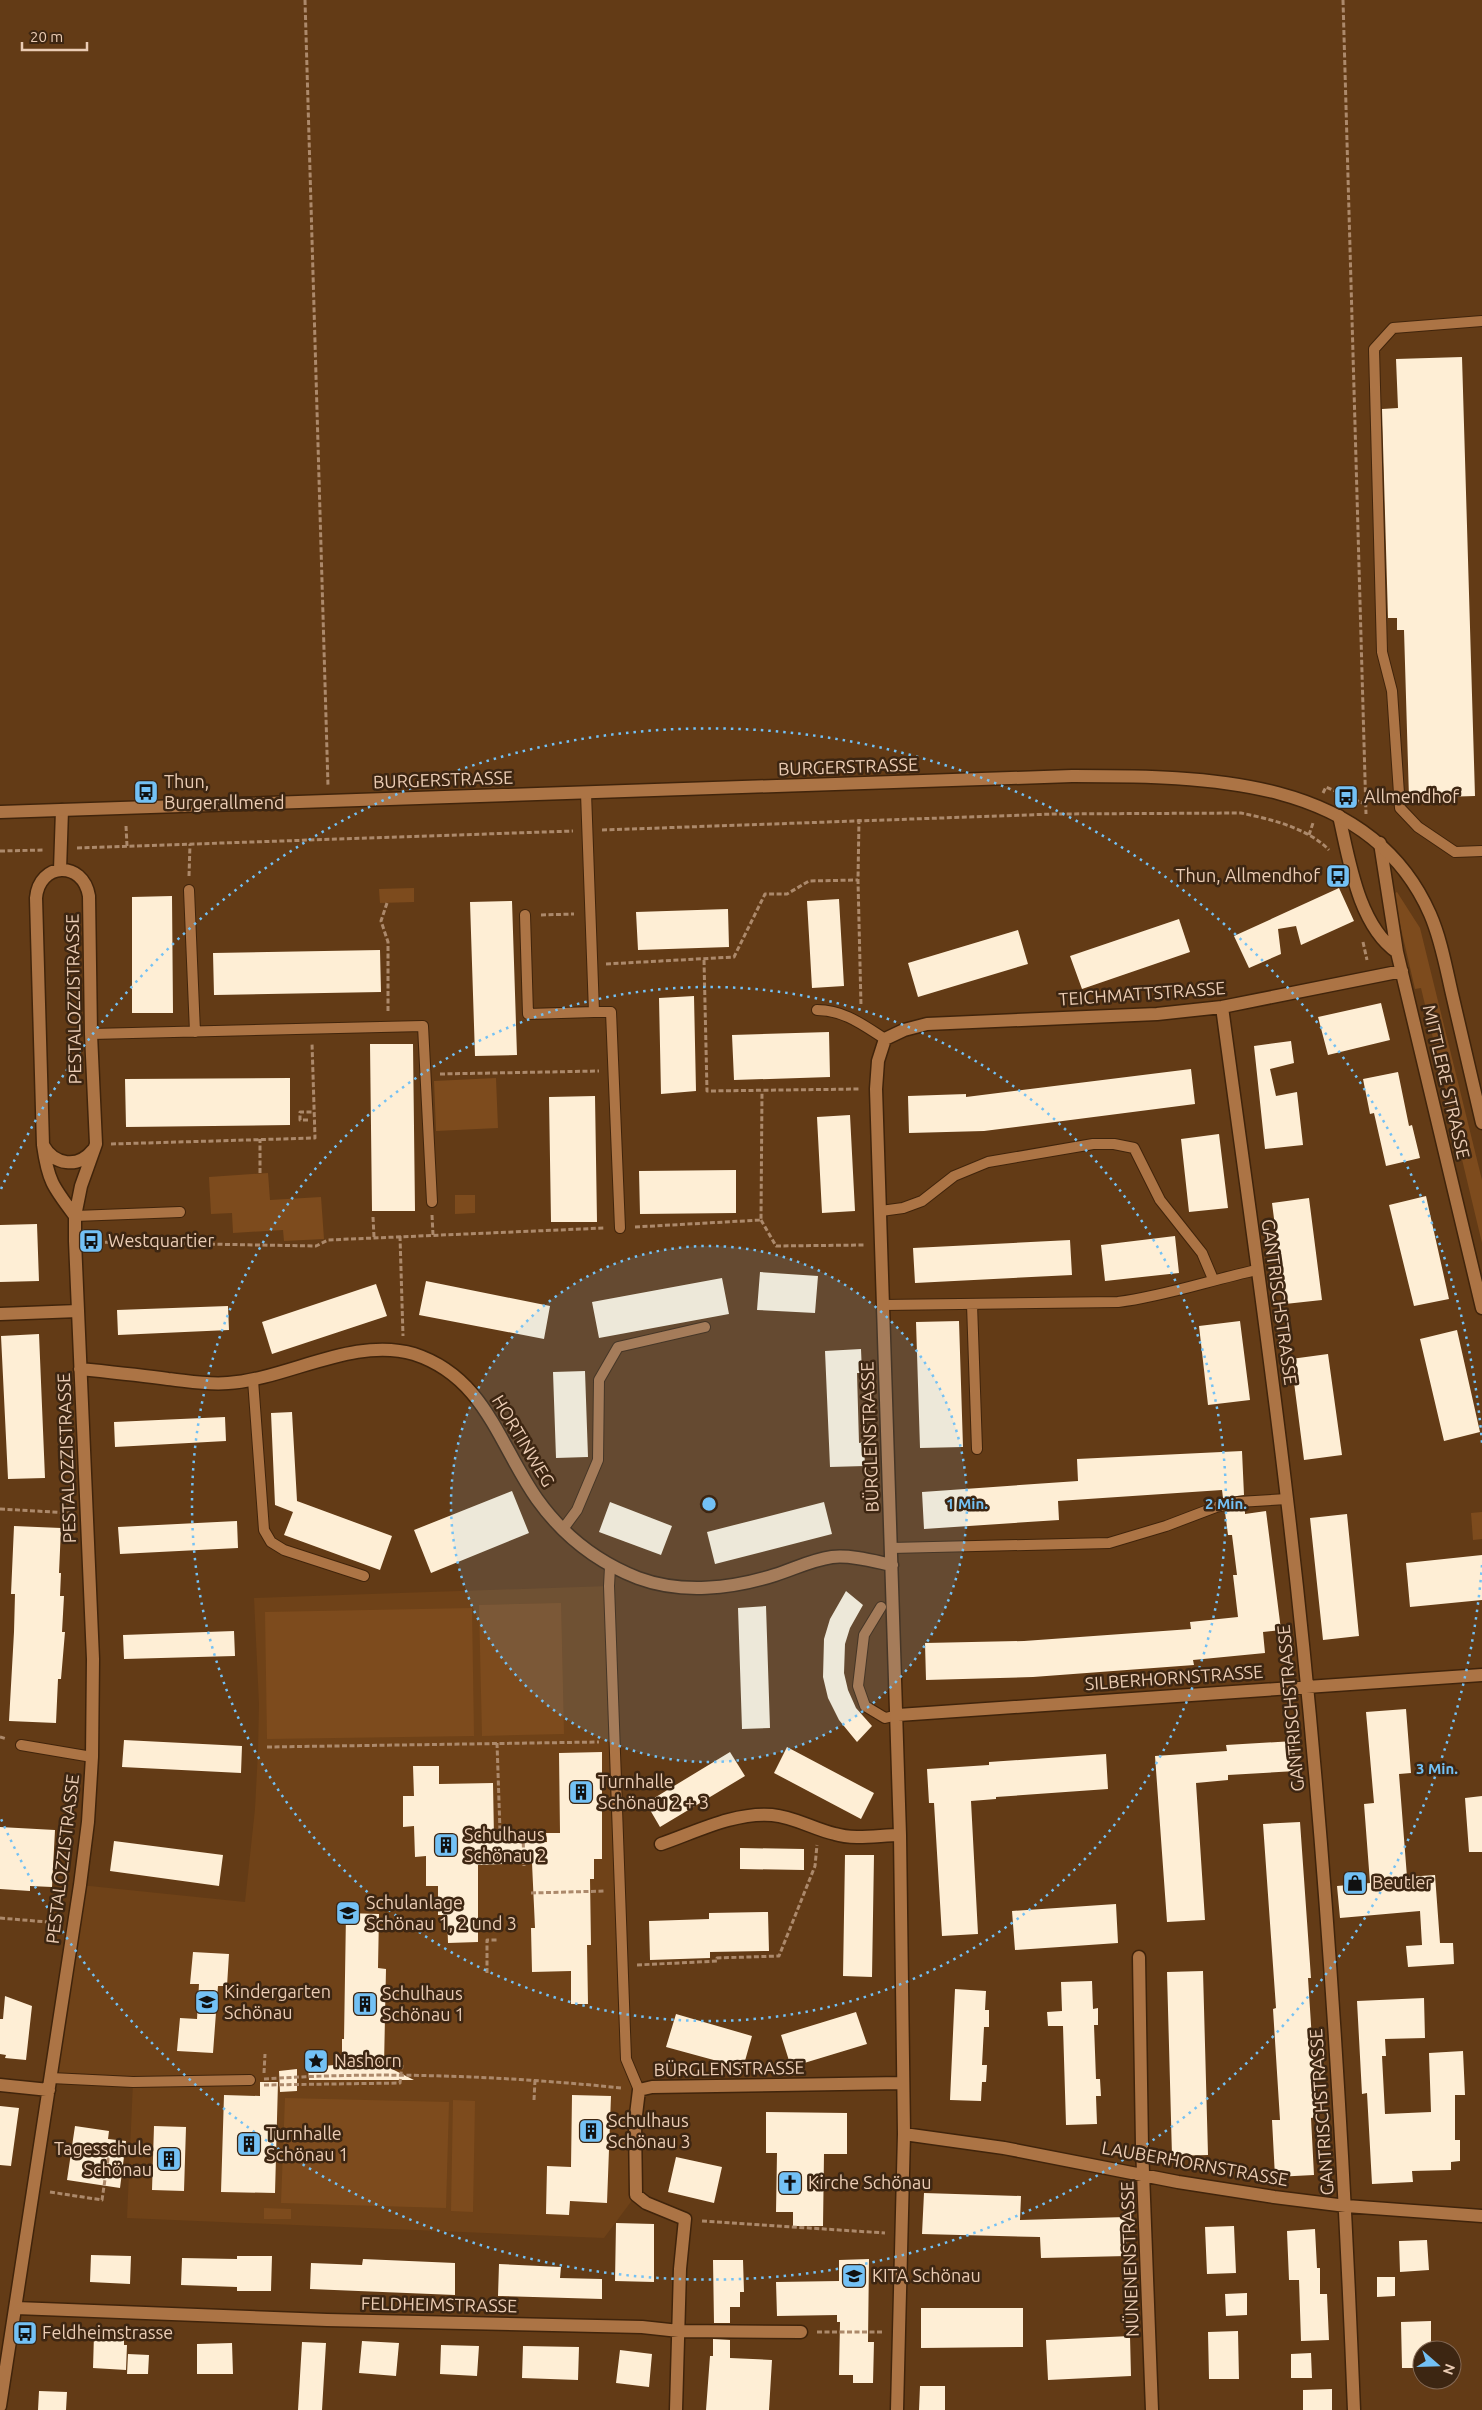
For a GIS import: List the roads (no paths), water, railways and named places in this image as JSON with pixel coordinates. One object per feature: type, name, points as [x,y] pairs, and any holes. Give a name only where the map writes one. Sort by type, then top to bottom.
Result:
[{"type":"street","name":"BURGERSTRASSE","points":[[0,812],[1062,777],[1164,777],[1221,783],[1270,792],[1319,806],[1339,816],[1380,843],[1409,877],[1426,905],[1435,926],[1482,1124]]},
{"type":"street","points":[[60,870],[62,810]]},
{"type":"street","points":[[1339,816],[1354,878],[1366,912],[1378,934],[1387,945],[1397,952]]},
{"type":"street","name":"MITTLERE STRASSE","points":[[1380,843],[1397,952],[1482,1308]]},
{"type":"street","name":"PESTALOZZISTRASSE","points":[[0,2406],[35,2189],[74,1924],[88,1822],[92,1757],[93,1659],[75,1241],[75,1216],[81,1186],[96,1144],[91,1034],[88,888],[81,877],[67,870],[60,870],[54,871],[42,879],[36,898],[43,1144],[46,1168],[52,1185],[75,1216]]},
{"type":"street","name":"TEICHMATTSTRASSE","points":[[885,1039],[904,1030],[927,1024],[1157,1014],[1222,1007],[1402,971]]},
{"type":"street","name":"GANTRISCHSTRASSE","points":[[1222,1007],[1287,1499],[1307,1686],[1346,2206],[1354,2410]]},
{"type":"street","name":"BÜRGLENSTRASSE","points":[[885,1039],[878,1062],[876,1089],[898,1715],[900,1835],[904,2134],[897,2410]]},
{"type":"street","points":[[43,1144],[52,1157],[66,1163],[81,1161],[87,1157],[96,1144]]},
{"type":"street","points":[[0,1314],[78,1311]]},
{"type":"street","name":"HORTINWEG","points":[[80,1369],[199,1383],[226,1384],[253,1380],[326,1358],[356,1353],[403,1353],[434,1362],[453,1373],[470,1390],[495,1423],[536,1497],[563,1529],[610,1567],[641,1579],[664,1585],[697,1588],[750,1582],[776,1575],[814,1560],[835,1557],[892,1564]]},
{"type":"street","name":"SILBERHORNSTRASSE","points":[[898,1715],[1482,1674]]},
{"type":"street","points":[[660,1844],[733,1819],[772,1815],[792,1818],[843,1836],[900,1835]]},
{"type":"street","name":"NÜNENENSTRASSE","points":[[1139,1957],[1152,2410]]},
{"type":"street","name":"BÜRGLENSTRASSE","points":[[679,2331],[680,2268],[685,2219],[646,2203],[636,2195],[634,2123],[639,2090],[652,2086],[902,2083]]},
{"type":"street","points":[[0,2085],[50,2084]]},
{"type":"street","name":"LAUBERHORNSTRASSE","points":[[904,2134],[1004,2148],[1245,2193],[1346,2206],[1482,2216]]},
{"type":"street","name":"FELDHEIMSTRASSE","points":[[16,2308],[327,2320],[642,2326],[679,2331],[802,2332]]},
{"type":"street","points":[[676,2410],[679,2331]]},
{"type":"lane","points":[[1482,320],[1394,328],[1374,348],[1382,652],[1392,691],[1400,808],[1418,827],[1455,852],[1482,851]]},
{"type":"lane","points":[[586,793],[594,1012]]},
{"type":"lane","points":[[189,890],[195,1032]]},
{"type":"lane","points":[[526,915],[528,1014],[611,1012],[620,1228]]},
{"type":"lane","points":[[817,1010],[834,1010],[862,1024],[885,1039]]},
{"type":"lane","points":[[91,1034],[423,1026],[427,1074],[432,1202]]},
{"type":"lane","points":[[881,1212],[922,1202],[954,1176],[988,1162],[1093,1144],[1114,1144],[1134,1148],[1160,1200],[1202,1254],[1213,1280]]},
{"type":"lane","points":[[75,1216],[180,1212]]},
{"type":"lane","points":[[883,1305],[1118,1302],[1162,1296],[1213,1280],[1257,1270]]},
{"type":"lane","points":[[972,1304],[977,1449]]},
{"type":"lane","points":[[563,1529],[577,1510],[598,1460],[599,1380],[618,1347],[705,1327]]},
{"type":"lane","points":[[253,1380],[264,1530],[271,1542],[284,1550],[364,1576]]},
{"type":"lane","points":[[891,1548],[1109,1543],[1166,1526],[1216,1507],[1238,1502],[1287,1499]]},
{"type":"lane","points":[[610,1567],[614,1742],[626,2058],[639,2090]]},
{"type":"lane","points":[[881,1607],[864,1635],[858,1686],[865,1706],[885,1718],[898,1715]]},
{"type":"lane","points":[[21,1745],[92,1757]]},
{"type":"lane","points":[[50,2084],[250,2080]]},
{"type":"place","name":"Thun, Burgerallmend","points":[[146,792]]},
{"type":"place","name":"Allmendhof","points":[[1346,797]]},
{"type":"place","name":"Thun, Allmendhof","points":[[1338,876]]},
{"type":"place","name":"Westquartier","points":[[91,1241]]},
{"type":"place","name":"Turnhalle Schönau 2 + 3","points":[[581,1792]]},
{"type":"place","name":"Schulhaus Schönau 2","points":[[446,1845]]},
{"type":"place","name":"Beutler","points":[[1355,1883]]},
{"type":"place","name":"Schulanlage Schönau 1, 2 und 3","points":[[348,1913]]},
{"type":"place","name":"Kindergarten Schönau","points":[[207,2002]]},
{"type":"place","name":"Schulhaus Schönau 1","points":[[365,2004]]},
{"type":"place","name":"Nashorn","points":[[316,2061]]},
{"type":"place","name":"Schulhaus Schönau 3","points":[[591,2131]]},
{"type":"place","name":"Turnhalle Schönau 1","points":[[249,2144]]},
{"type":"place","name":"Tagesschule Schönau","points":[[169,2159]]},
{"type":"place","name":"Kirche Schönau","points":[[790,2183]]},
{"type":"place","name":"KITA Schönau","points":[[854,2276]]},
{"type":"place","name":"Feldheimstrasse","points":[[25,2333]]}]
